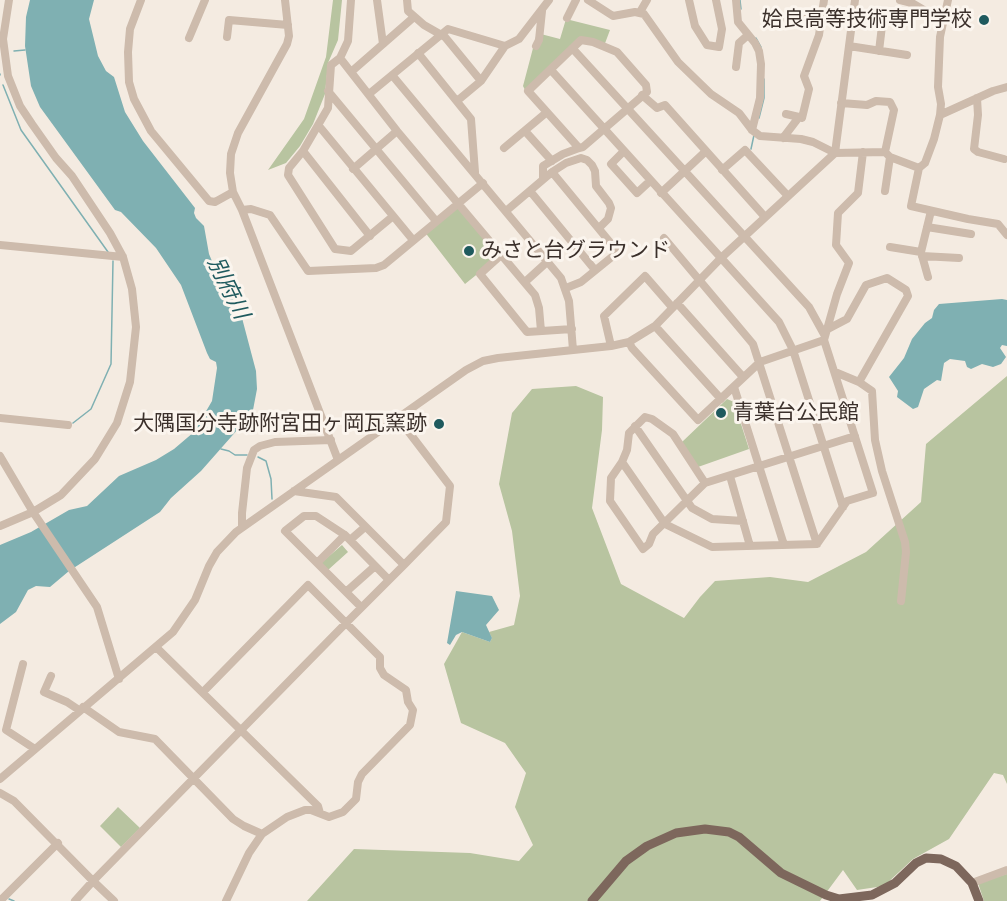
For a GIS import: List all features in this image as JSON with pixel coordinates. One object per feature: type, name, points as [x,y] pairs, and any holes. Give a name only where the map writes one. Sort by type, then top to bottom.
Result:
[{"type":"main road","points":[[592,901],[626,861],[636,853],[663,838],[690,829],[717,829],[729,832],[739,837],[775,868],[826,896],[840,899],[864,897],[880,891],[895,883],[916,863],[926,858],[941,859],[956,866],[972,883],[979,901]]},
{"type":"street","points":[[0,526],[33,512],[61,495],[95,459],[117,423],[130,382],[136,327],[132,289],[123,257],[72,176],[56,158],[20,106],[4,76],[3,39],[9,0]]},
{"type":"street","points":[[141,0],[130,29],[128,52],[129,82],[134,99],[151,131],[209,201],[215,202],[233,192]]},
{"type":"street","points":[[189,38],[205,0]]},
{"type":"street","points":[[285,0],[289,36],[284,53],[234,144],[230,164],[233,192],[242,210],[338,460]]},
{"type":"street","points":[[351,0],[348,41],[339,58],[331,65],[328,108],[303,151],[289,168],[288,175],[335,249],[351,251],[392,217]]},
{"type":"street","points":[[377,0],[383,44]]},
{"type":"street","points":[[407,0],[408,11],[444,37],[482,81]]},
{"type":"street","points":[[457,101],[482,81],[505,46],[519,39],[549,0]]},
{"type":"street","points":[[567,18],[576,0]]},
{"type":"street","points":[[588,0],[599,3],[613,16],[640,12],[649,19],[678,62],[711,94],[739,113],[752,130],[760,136],[813,142],[835,153],[888,154],[919,168]]},
{"type":"street","points":[[640,12],[647,0]]},
{"type":"street","points":[[689,0],[695,26],[707,45],[719,47],[722,28],[716,0]]},
{"type":"street","points":[[736,0],[738,22],[755,43],[761,64],[760,98],[752,130]]},
{"type":"street","points":[[783,138],[799,117],[802,118],[809,89],[804,76],[819,35],[824,0]]},
{"type":"street","points":[[0,779],[81,708],[120,679],[156,647],[184,617],[195,600],[208,566],[217,552],[242,527],[466,370],[483,361],[629,342],[655,326],[698,280],[835,153],[855,0]]},
{"type":"street","points":[[900,0],[912,3],[934,16],[944,17]]},
{"type":"street","points":[[948,0],[940,37],[938,87],[940,115],[925,163],[919,168],[911,206],[998,224],[1007,235]]},
{"type":"street","points":[[536,46],[539,40],[542,10]]},
{"type":"street","points":[[351,72],[414,17]]},
{"type":"street","points":[[787,19],[823,19]]},
{"type":"street","points":[[227,37],[228,20],[288,25]]},
{"type":"street","points":[[879,51],[882,26]]},
{"type":"street","points":[[369,94],[448,29],[505,46]]},
{"type":"street","points":[[736,67],[739,43],[748,36]]},
{"type":"street","points":[[543,180],[543,166],[579,148],[647,92],[646,85],[616,52],[593,42],[581,40],[528,91],[579,148]]},
{"type":"street","points":[[849,46],[907,55]]},
{"type":"street","points":[[573,49],[809,307],[825,336],[873,493],[847,501],[817,543]]},
{"type":"street","points":[[418,53],[471,119],[476,173]]},
{"type":"street","points":[[339,58],[535,295],[541,331]]},
{"type":"street","points":[[551,70],[779,322],[793,350],[843,507]]},
{"type":"street","points":[[392,75],[476,173],[566,288],[573,350]]},
{"type":"street","points":[[940,115],[1007,87]]},
{"type":"street","points":[[328,91],[436,222]]},
{"type":"street","points":[[642,95],[657,108],[665,105],[765,217]]},
{"type":"street","points":[[977,98],[978,115],[974,149],[1004,159]]},
{"type":"street","points":[[841,103],[867,105],[876,101],[890,102],[894,110],[885,191]]},
{"type":"street","points":[[504,148],[547,112]]},
{"type":"street","points":[[786,114],[799,117]]},
{"type":"street","points":[[319,126],[412,240]]},
{"type":"street","points":[[353,169],[398,131]]},
{"type":"street","points":[[525,131],[552,160]]},
{"type":"street","points":[[722,170],[745,150],[788,196]]},
{"type":"street","points":[[303,151],[370,236]]},
{"type":"street","points":[[624,151],[611,164],[637,193],[650,181]]},
{"type":"street","points":[[661,193],[705,152]]},
{"type":"street","points":[[825,336],[849,263],[836,245],[838,213],[858,193],[863,152]]},
{"type":"street","points":[[506,211],[552,172],[573,160],[587,160],[595,171],[596,186],[609,203],[610,208],[608,219],[599,228]]},
{"type":"street","points":[[552,172],[618,252],[581,282],[566,288]]},
{"type":"street","points":[[242,210],[251,208],[270,215],[308,271],[381,267],[483,183]]},
{"type":"street","points":[[530,191],[595,270]]},
{"type":"street","points":[[928,277],[921,254],[931,211]]},
{"type":"street","points":[[927,227],[971,234]]},
{"type":"street","points":[[664,238],[753,344],[817,543]]},
{"type":"street","points":[[0,246],[123,257]]},
{"type":"street","points":[[890,247],[921,254],[959,258]]},
{"type":"street","points":[[501,255],[480,274],[527,332],[572,329]]},
{"type":"street","points":[[525,282],[547,262]]},
{"type":"street","points":[[611,346],[604,316],[645,276],[743,377]]},
{"type":"street","points":[[629,342],[698,420],[760,362],[825,336],[847,319],[866,285],[887,278],[906,290],[908,296],[859,382]]},
{"type":"street","points":[[655,326],[721,399]]},
{"type":"street","points":[[835,372],[859,382],[872,391],[875,440],[882,471],[905,542],[902,601]]},
{"type":"street","points":[[734,387],[784,544]]},
{"type":"street","points":[[705,483],[673,434],[652,419],[645,417],[629,433],[627,450],[611,478],[610,501],[643,549],[649,544],[653,534],[705,483],[855,436]]},
{"type":"street","points":[[0,418],[68,425]]},
{"type":"street","points":[[75,901],[446,522],[450,486],[398,418]]},
{"type":"street","points":[[635,426],[687,503],[700,514],[712,519],[743,521]]},
{"type":"street","points":[[242,527],[247,468],[254,450],[275,442],[331,440]]},
{"type":"street","points":[[0,456],[33,512],[97,607],[120,679]]},
{"type":"street","points":[[622,462],[665,524],[712,547],[817,543]]},
{"type":"street","points":[[730,476],[750,546]]},
{"type":"street","points":[[294,491],[336,496],[404,565]]},
{"type":"street","points":[[361,607],[285,531],[304,516],[316,516],[347,537],[388,580]]},
{"type":"street","points":[[317,563],[347,537],[365,527]]},
{"type":"street","points":[[347,591],[374,567]]},
{"type":"street","points":[[203,692],[308,585],[380,657],[380,668],[384,675],[406,690],[408,702],[413,710],[410,725],[362,774],[358,782],[356,799],[351,805],[339,814],[329,817],[311,810],[298,812],[262,834],[249,852],[226,901]]},
{"type":"street","points":[[156,647],[318,806],[320,813]]},
{"type":"street","points":[[24,664],[6,730],[35,749]]},
{"type":"street","points":[[51,676],[44,692],[81,708],[119,732],[155,739],[233,819],[262,834]]},
{"type":"street","points":[[0,793],[14,801],[114,901]]},
{"type":"street","points":[[0,901],[58,843]]},
{"type":"street","points":[[972,883],[1007,870]]},
{"type":"green space","points":[[333,0],[342,0],[338,40],[328,63],[325,94],[313,124],[300,146],[286,163],[268,170],[304,119],[326,57]]},
{"type":"green space","points":[[566,19],[610,30],[604,46],[581,40],[525,90],[523,86],[537,33],[560,39]]},
{"type":"green space","name":"みさと台グラウンド","points":[[459,202],[501,255],[465,284],[424,231]]},
{"type":"green space","points":[[1007,376],[1007,784],[1003,775],[994,773],[949,839],[913,859],[884,886],[857,890],[843,870],[820,901],[307,901],[354,849],[470,853],[519,861],[533,845],[515,807],[526,773],[505,743],[461,723],[444,664],[462,632],[490,642],[492,638],[489,632],[514,625],[520,596],[512,531],[499,484],[512,413],[532,389],[576,386],[603,397],[602,430],[592,508],[621,584],[684,618],[715,581],[770,577],[808,582],[866,552],[921,502],[926,444]]},
{"type":"green space","points":[[727,399],[734,402],[749,449],[698,467],[682,442]]},
{"type":"green space","points":[[342,545],[348,552],[328,570],[321,563]]},
{"type":"green space","points":[[118,807],[140,828],[121,847],[100,826]]},
{"type":"green space","points":[[1007,874],[1007,901],[984,901],[978,883]]},
{"type":"water","name":"別府川","points":[[30,0],[94,0],[89,19],[98,56],[106,71],[114,77],[125,112],[143,141],[195,208],[196,218],[204,226],[209,254],[217,273],[226,288],[232,287],[234,292],[234,310],[236,315],[242,318],[256,371],[257,389],[253,410],[246,420],[201,471],[171,498],[160,512],[69,571],[50,587],[36,586],[28,590],[16,612],[0,624],[0,545],[31,532],[69,510],[87,506],[119,476],[156,460],[174,449],[194,432],[212,401],[217,368],[216,362],[210,359],[207,353],[181,285],[156,248],[121,212],[115,210],[40,107],[31,86],[25,46],[26,17]]},
{"type":"water","points":[[1007,300],[1007,346],[1002,345],[1000,348],[1006,357],[1001,364],[993,367],[982,364],[971,369],[967,367],[965,361],[950,359],[944,363],[941,381],[937,380],[924,389],[918,407],[913,409],[897,397],[898,391],[889,377],[904,358],[912,339],[932,318],[939,304]]},
{"type":"water","points":[[456,591],[492,596],[499,610],[486,625],[492,638],[490,642],[462,632],[456,635],[450,645],[447,643]]},
{"type":"waterway","points":[[740,0],[741,9]]},
{"type":"waterway","points":[[756,38],[761,47]]},
{"type":"waterway","points":[[14,51],[25,50]]},
{"type":"waterway","points":[[759,118],[764,98],[764,79]]},
{"type":"waterway","points":[[3,85],[21,130],[108,252]]},
{"type":"waterway","points":[[751,149],[754,135]]},
{"type":"waterway","points":[[73,423],[91,409],[111,364],[113,261]]},
{"type":"waterway","points":[[221,449],[235,455],[247,455]]},
{"type":"waterway","points":[[258,457],[266,461],[271,479],[272,499]]},
{"type":"waterway","points":[[9,899],[14,901]]},
{"type":"place","name":"姶良高等技術専門学校","points":[[984,20]]},
{"type":"place","name":"みさと台グラウンド","points":[[469,251]]},
{"type":"place","name":"青葉台公民館","points":[[721,413]]},
{"type":"place","name":"大隅国分寺跡附宮田ヶ岡瓦窯跡","points":[[439,424]]}]
